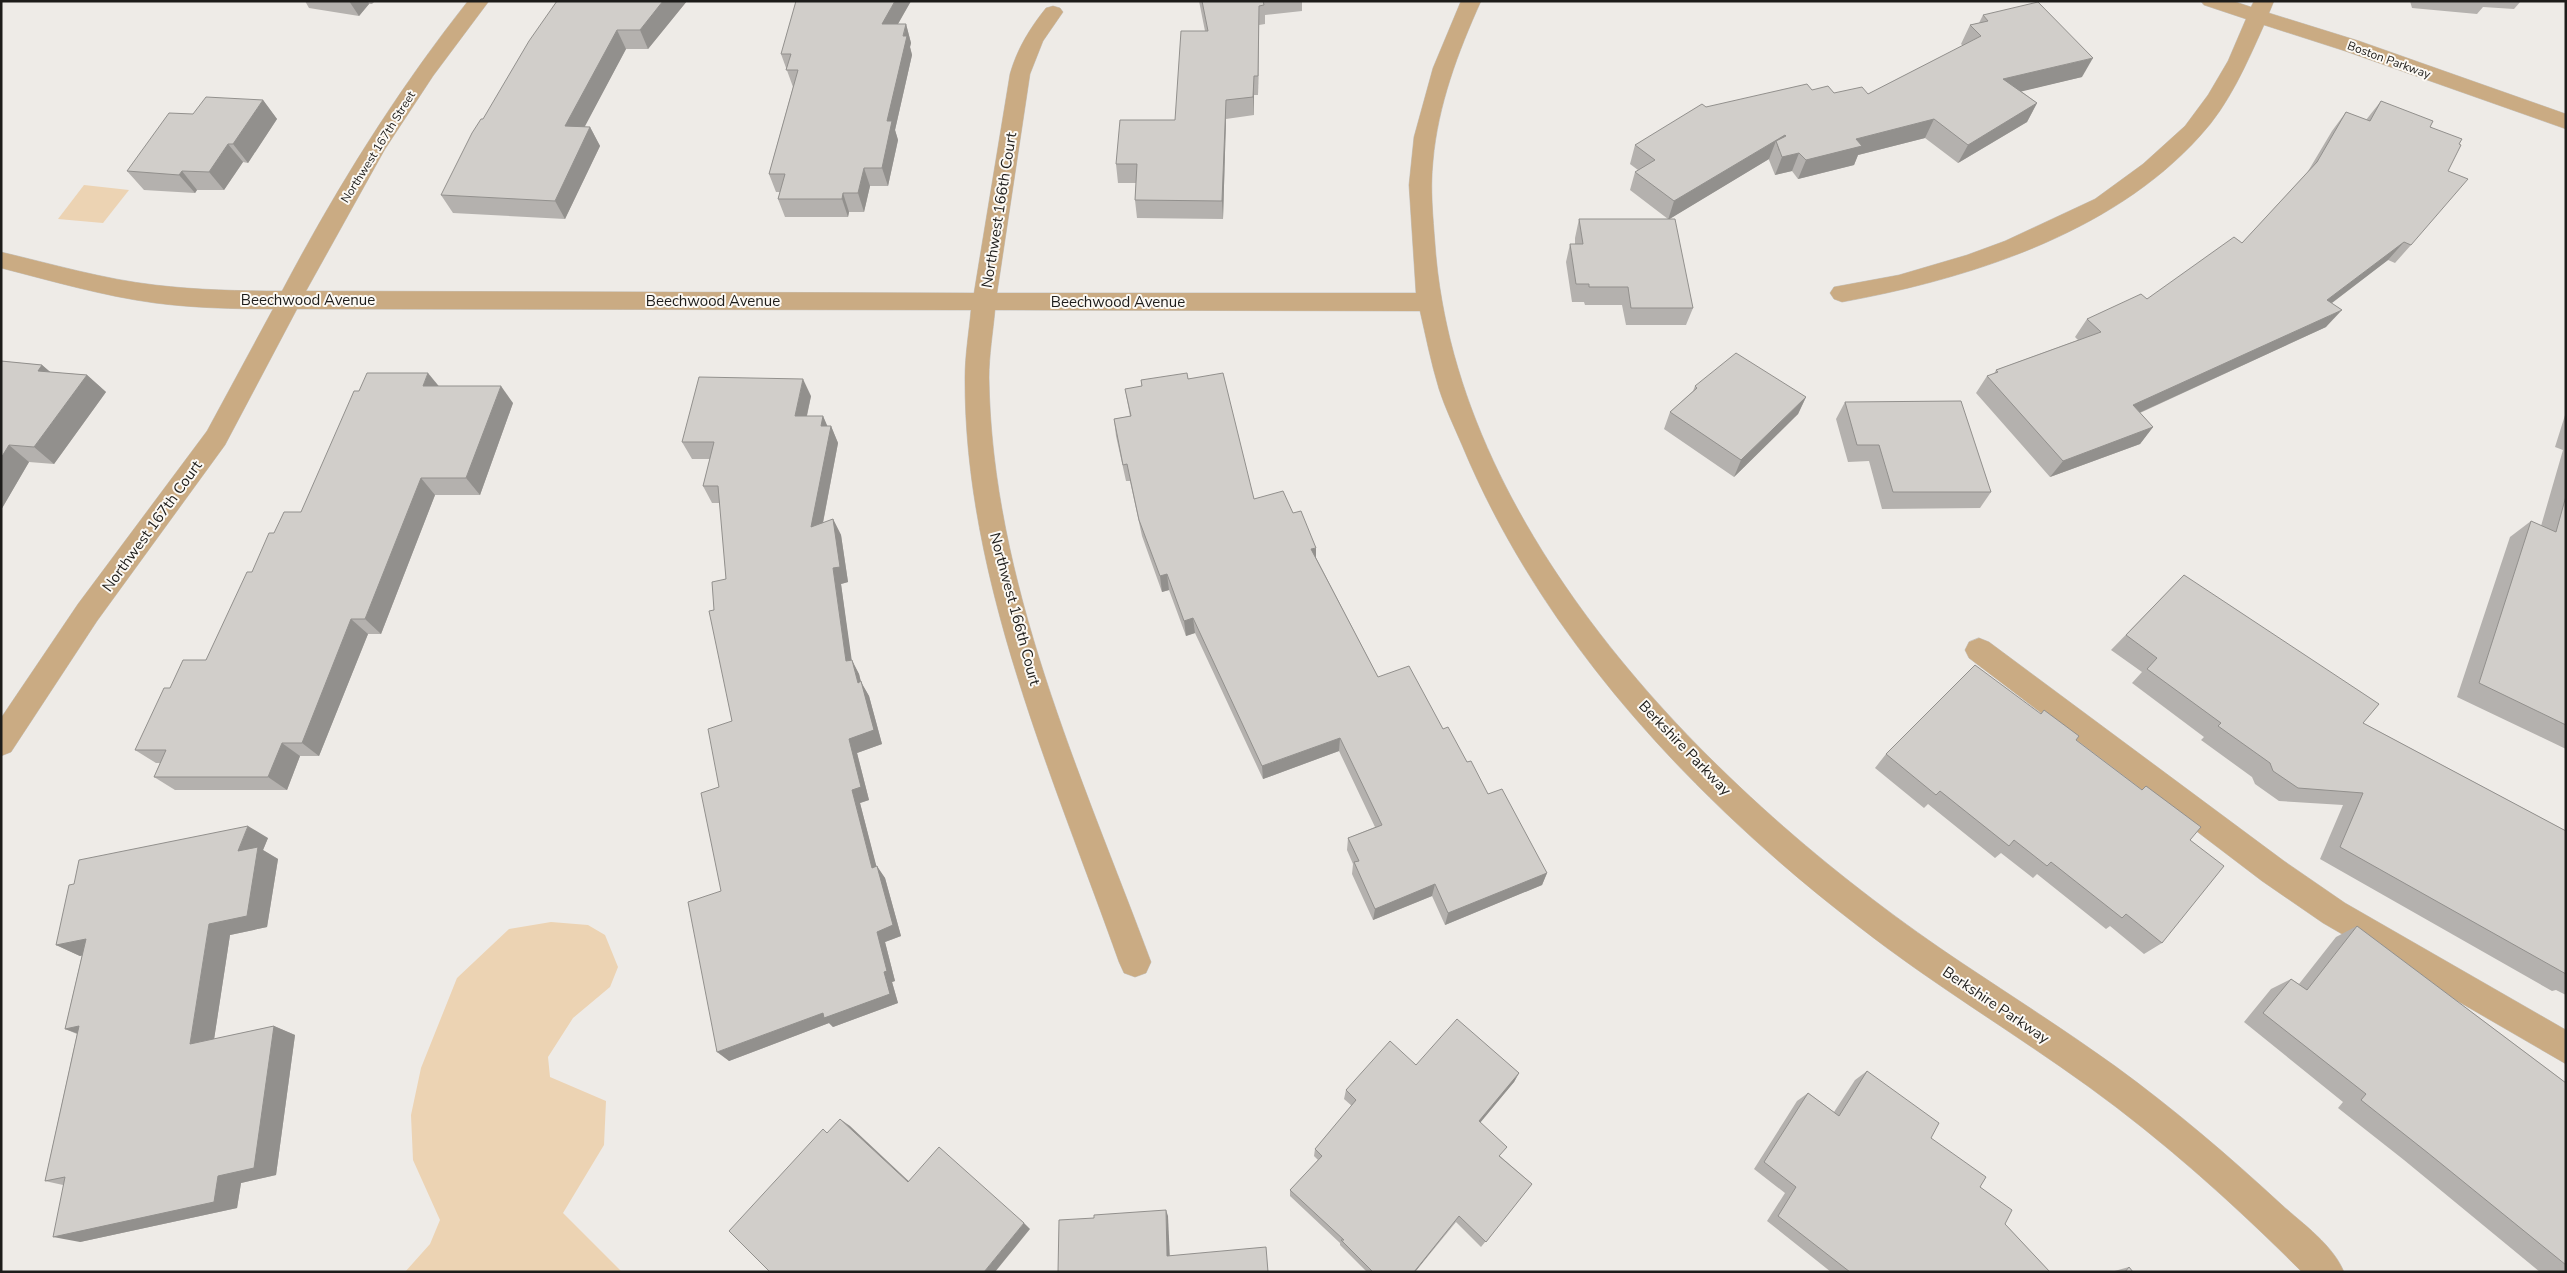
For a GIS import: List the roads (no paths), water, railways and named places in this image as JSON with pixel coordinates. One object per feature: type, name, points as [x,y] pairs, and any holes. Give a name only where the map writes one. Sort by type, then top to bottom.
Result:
[{"type":"street","name":"Northwest 167th Street","points":[[289,300],[352,185],[412,92],[479,1]]},
{"type":"street","name":"Berkshire Parkway","points":[[1471,1],[1440,76],[1427,128],[1420,182],[1421,230],[1428,302],[1443,364],[1464,423],[1501,502],[1544,577],[1600,655],[1667,733],[1745,810],[1833,888],[1927,960],[2030,1027],[2139,1104],[2252,1197],[2327,1272]]},
{"type":"street","name":"Boston Parkway","points":[[2211,1],[2261,8],[2566,122]]},
{"type":"street","points":[[1842,293],[1899,283],[1974,261],[2013,247],[2103,205],[2151,169],[2193,131],[2217,98],[2238,61],[2261,8]]},
{"type":"street","name":"Northwest 166th Court","points":[[1053,12],[1033,37],[1025,54],[984,302],[977,376],[980,444],[991,520],[1003,573],[1034,685],[1135,962]]},
{"type":"street","name":"Beechwood Avenue","points":[[1,260],[105,286],[155,294],[235,300],[1428,302]]},
{"type":"street","name":"Northwest 167th Court","points":[[1,743],[56,656],[162,515],[215,438],[252,375],[289,300]]},
{"type":"street","points":[[1979,650],[2273,871],[2334,913],[2566,1048]]}]
